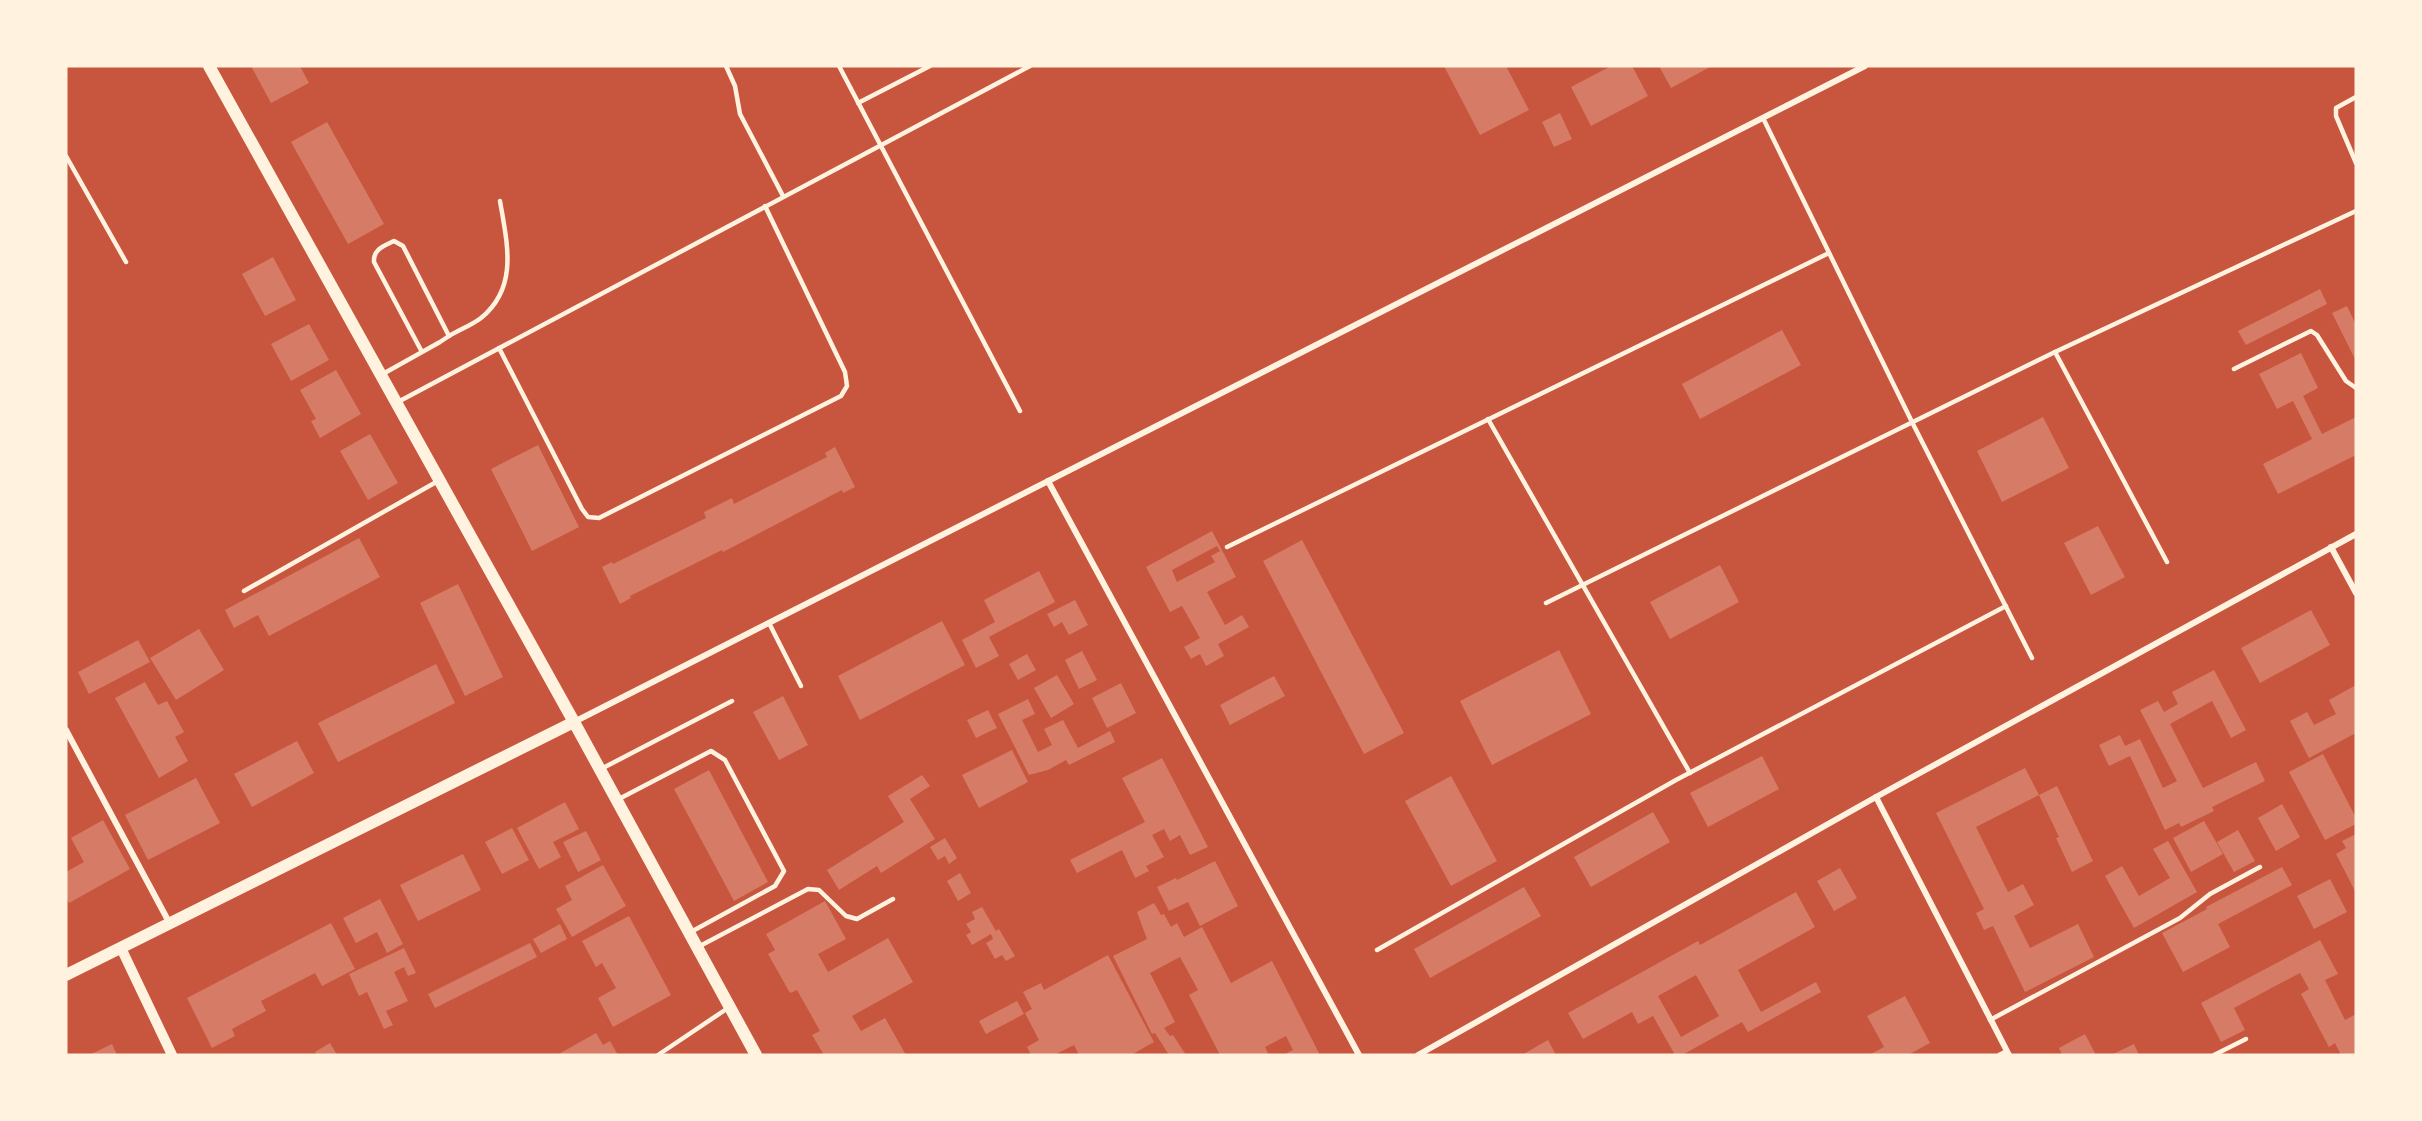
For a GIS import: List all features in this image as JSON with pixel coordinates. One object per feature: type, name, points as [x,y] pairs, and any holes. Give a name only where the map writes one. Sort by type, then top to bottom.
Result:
[{"type":"main road","points":[[209,66],[600,769],[756,1055]]},
{"type":"main road","points":[[66,975],[574,722]]},
{"type":"street","points":[[574,722],[1865,66]]},
{"type":"street","points":[[1048,481],[1359,1055]]},
{"type":"street","points":[[1418,1055],[1876,797],[2356,534]]},
{"type":"street","points":[[2331,547],[2356,593]]},
{"type":"street","points":[[66,730],[170,924]]},
{"type":"street","points":[[1876,797],[2008,1053]]},
{"type":"street","points":[[121,948],[172,1055]]},
{"type":"lane","points":[[726,66],[735,86],[740,114],[783,196]]},
{"type":"lane","points":[[840,66],[1020,411]]},
{"type":"lane","points":[[858,103],[930,66]]},
{"type":"lane","points":[[396,402],[1030,66]]},
{"type":"lane","points":[[2356,97],[2336,108],[2336,116],[2356,163]]},
{"type":"lane","points":[[1763,118],[1912,422],[2032,658]]},
{"type":"lane","points":[[66,156],[68,164],[126,262]]},
{"type":"lane","points":[[381,375],[480,319],[494,305],[506,283],[507,245],[500,201]]},
{"type":"lane","points":[[499,348],[588,517],[599,518],[841,396],[848,386],[845,372],[765,206]]},
{"type":"lane","points":[[1546,603],[2055,352],[2356,211]]},
{"type":"lane","points":[[422,352],[374,262],[376,251],[394,241],[403,246],[448,336]]},
{"type":"lane","points":[[1227,547],[1829,253]]},
{"type":"lane","points":[[2234,369],[2311,331],[2317,335],[2346,381],[2356,388]]},
{"type":"lane","points":[[2055,352],[2168,562]]},
{"type":"lane","points":[[1488,419],[1690,773]]},
{"type":"lane","points":[[244,591],[440,480]]},
{"type":"lane","points":[[1377,950],[1690,773],[2006,606]]},
{"type":"lane","points":[[769,623],[801,686]]},
{"type":"lane","points":[[600,769],[732,701]]},
{"type":"lane","points":[[617,800],[711,751],[725,760],[784,871],[775,886],[689,933]]},
{"type":"lane","points":[[1990,1020],[2180,918],[2210,894],[2260,867]]},
{"type":"lane","points":[[697,947],[808,889],[819,890],[846,916],[856,919],[893,899]]},
{"type":"lane","points":[[658,1055],[730,1007]]},
{"type":"lane","points":[[2214,1055],[2246,1039]]},
{"type":"lane","points":[[1999,1055],[2008,1053]]},
{"type":"building","points":[[251,66],[300,66],[309,83],[271,103]]},
{"type":"building","points":[[1444,66],[1506,66],[1529,110],[1480,135]]},
{"type":"building","points":[[1611,66],[1632,66],[1648,96],[1591,126],[1571,87]]},
{"type":"building","points":[[1659,66],[1712,66],[1671,88]]},
{"type":"building","points":[[1560,113],[1572,139],[1554,147],[1542,122]]},
{"type":"building","points":[[327,122],[384,224],[348,244],[291,142]]},
{"type":"building","points":[[273,257],[296,300],[265,316],[242,274]]},
{"type":"building","points":[[2320,289],[2327,304],[2246,345],[2238,331]]},
{"type":"building","points":[[2347,306],[2356,325],[2356,361],[2332,313]]},
{"type":"building","points":[[309,324],[329,360],[291,381],[271,344]]},
{"type":"building","points":[[1782,330],[1801,365],[1700,419],[1682,384]]},
{"type":"building","points":[[2301,353],[2318,388],[2303,396],[2322,434],[2356,417],[2356,455],[2278,494],[2263,464],[2312,439],[2293,401],[2277,409],[2259,374]]},
{"type":"building","points":[[336,370],[361,414],[320,438],[311,421],[316,419],[300,390]]},
{"type":"building","points":[[2043,417],[2069,468],[2002,502],[1977,451]]},
{"type":"building","points":[[370,434],[398,483],[368,500],[340,451]]},
{"type":"building","points":[[538,445],[579,527],[532,551],[491,469]]},
{"type":"building","points":[[835,447],[855,487],[843,493],[842,490],[723,552],[722,550],[630,596],[631,598],[620,604],[602,567],[612,562],[613,564],[706,518],[704,512],[732,498],[734,504],[827,457],[825,453]]},
{"type":"building","points":[[2098,526],[2125,577],[2091,595],[2064,543]]},
{"type":"building","points":[[1212,531],[1236,577],[1207,592],[1225,625],[1242,615],[1249,627],[1218,644],[1224,656],[1206,666],[1200,654],[1191,659],[1184,647],[1200,638],[1182,606],[1170,612],[1146,567]],"holes":[[[1217,546],[1220,551],[1211,556],[1215,562],[1177,582],[1172,570]]]},
{"type":"building","points":[[359,538],[380,577],[269,636],[258,615],[234,628],[225,610]]},
{"type":"building","points":[[1302,540],[1404,733],[1364,754],[1263,561]]},
{"type":"building","points":[[1720,565],[1739,602],[1670,639],[1650,602]]},
{"type":"building","points":[[1039,571],[1055,602],[989,637],[999,656],[976,668],[962,640],[995,622],[984,600]]},
{"type":"building","points":[[458,584],[503,677],[465,696],[420,603]]},
{"type":"building","points":[[1075,600],[1088,625],[1069,635],[1062,622],[1054,627],[1047,614]]},
{"type":"building","points":[[2311,610],[2330,645],[2260,683],[2241,648]]},
{"type":"building","points":[[942,621],[965,665],[860,720],[838,676]]},
{"type":"building","points":[[199,629],[224,670],[176,700],[150,658]]},
{"type":"building","points":[[138,640],[150,662],[89,694],[78,672]]},
{"type":"building","points":[[1559,650],[1591,714],[1492,765],[1460,701]]},
{"type":"building","points":[[1082,651],[1097,680],[1079,689],[1065,660]]},
{"type":"building","points":[[1027,654],[1036,670],[1018,680],[1009,664]]},
{"type":"building","points":[[436,664],[455,703],[338,762],[318,723]]},
{"type":"building","points":[[2214,670],[2246,730],[2231,738],[2212,701],[2170,724],[2203,788],[2256,762],[2265,781],[2212,807],[2214,811],[2181,827],[2179,823],[2165,830],[2130,756],[2109,766],[2099,745],[2120,735],[2125,746],[2140,739],[2163,788],[2177,781],[2140,710],[2158,701],[2164,712],[2178,704],[2172,692]]},
{"type":"building","points":[[1057,675],[1074,704],[1051,718],[1034,688]]},
{"type":"building","points":[[1274,676],[1285,696],[1230,725],[1220,705]]},
{"type":"building","points":[[145,682],[158,705],[167,701],[184,732],[175,737],[188,761],[159,778],[115,698]]},
{"type":"building","points":[[1121,683],[1136,713],[1107,728],[1092,698]]},
{"type":"building","points":[[2356,685],[2356,733],[2309,758],[2290,721],[2307,712],[2314,725],[2336,714],[2329,700]]},
{"type":"building","points":[[783,696],[808,745],[779,760],[753,712]]},
{"type":"building","points":[[1028,699],[1035,714],[1022,720],[1038,752],[1052,745],[1044,729],[1063,720],[1078,748],[1110,731],[1115,742],[1069,765],[1066,760],[1048,770],[1029,775],[998,714]]},
{"type":"building","points":[[988,710],[997,728],[976,738],[967,720]]},
{"type":"building","points":[[297,741],[314,773],[252,807],[234,774]]},
{"type":"building","points":[[1012,750],[1028,782],[979,808],[962,775]]},
{"type":"building","points":[[2323,754],[2356,818],[2356,824],[2325,840],[2289,772]]},
{"type":"building","points":[[1762,756],[1779,789],[1708,827],[1690,793]]},
{"type":"building","points":[[1162,758],[1208,847],[1190,855],[1180,835],[1170,841],[1164,829],[1152,835],[1164,857],[1146,866],[1149,871],[1135,878],[1122,850],[1077,873],[1070,860],[1145,822],[1122,778]]},
{"type":"building","points":[[2025,768],[2039,795],[1976,827],[2008,892],[2023,884],[2034,905],[2014,916],[2030,948],[2078,924],[2094,957],[2025,992],[1993,926],[1984,930],[1976,913],[1984,909],[1936,813]]},
{"type":"building","points":[[709,770],[768,882],[734,901],[674,789]]},
{"type":"building","points":[[922,775],[930,786],[910,799],[935,839],[881,873],[877,866],[839,890],[827,870],[904,822],[888,796]]},
{"type":"building","points":[[1451,776],[1497,861],[1451,886],[1405,801]]},
{"type":"building","points":[[196,778],[220,823],[148,860],[125,815]]},
{"type":"building","points":[[2057,786],[2093,861],[2072,872],[2056,838],[2059,837],[2039,795]]},
{"type":"building","points":[[565,802],[579,829],[553,842],[561,857],[539,869],[517,828]]},
{"type":"building","points":[[2282,804],[2300,837],[2276,851],[2258,818]]},
{"type":"building","points":[[1653,812],[1670,842],[1591,887],[1574,857]]},
{"type":"building","points":[[103,820],[130,869],[69,903],[66,897],[66,872],[84,862],[71,838]]},
{"type":"building","points":[[2204,821],[2223,854],[2191,872],[2173,838]]},
{"type":"building","points":[[512,828],[529,860],[502,874],[485,842]]},
{"type":"building","points":[[2238,830],[2255,861],[2234,872],[2217,842]]},
{"type":"building","points":[[586,831],[601,860],[578,872],[563,842]]},
{"type":"building","points":[[2356,834],[2356,893],[2336,854],[2346,848],[2342,841]]},
{"type":"building","points":[[945,838],[957,858],[949,864],[945,856],[938,860],[930,847]]},
{"type":"building","points":[[2168,841],[2197,892],[2134,928],[2105,876],[2122,866],[2139,896],[2170,878],[2153,849]]},
{"type":"building","points":[[463,854],[481,890],[418,921],[400,885]]},
{"type":"building","points":[[1215,861],[1238,906],[1200,926],[1188,902],[1169,911],[1157,887]]},
{"type":"building","points":[[603,865],[626,906],[572,937],[556,909],[572,900],[565,886]]},
{"type":"building","points":[[2282,867],[2292,885],[2218,924],[2230,947],[2183,972],[2162,933]]},
{"type":"building","points":[[1840,868],[1857,898],[1834,911],[1817,881]]},
{"type":"building","points":[[960,873],[971,893],[958,901],[947,881]]},
{"type":"building","points":[[2330,879],[2347,912],[2314,929],[2297,896]]},
{"type":"building","points":[[1524,887],[1541,916],[1430,978],[1414,949]]},
{"type":"building","points":[[1796,892],[1815,927],[1738,970],[1761,1012],[1816,982],[1821,992],[1748,1032],[1742,1022],[1682,1055],[1675,1055],[1653,1016],[1638,1024],[1632,1012],[1583,1039],[1568,1013],[1698,941],[1700,945]],"holes":[[[1696,975],[1719,1016],[1681,1037],[1658,996]]]},
{"type":"building","points":[[380,899],[403,944],[387,953],[377,932],[356,943],[343,918]]},
{"type":"building","points":[[825,901],[846,939],[818,954],[828,972],[888,938],[913,982],[852,1016],[861,1031],[885,1018],[906,1055],[824,1055],[812,1035],[820,1031],[797,990],[790,993],[768,954],[775,950],[766,934]]},
{"type":"building","points":[[1154,903],[1161,915],[1164,914],[1171,927],[1177,923],[1184,937],[1202,927],[1231,983],[1272,961],[1320,1055],[1283,1055],[1293,1050],[1286,1036],[1265,1047],[1269,1055],[1220,1055],[1189,995],[1198,990],[1180,957],[1150,973],[1175,1022],[1164,1028],[1170,1036],[1173,1035],[1186,1055],[1169,1055],[1155,1033],[1152,1034],[1113,956],[1147,939],[1137,912]]},
{"type":"building","points":[[982,907],[996,931],[999,929],[1015,956],[1006,961],[1002,955],[995,959],[986,943],[993,939],[991,934],[972,945],[966,935],[971,932],[966,924],[975,919],[972,912]]},
{"type":"building","points":[[629,916],[671,995],[613,1027],[598,998],[616,988],[602,963],[596,967],[582,941]]},
{"type":"building","points":[[331,923],[355,969],[322,986],[315,973],[261,1001],[266,1011],[232,1029],[235,1036],[212,1048],[187,998]]},
{"type":"building","points":[[560,924],[567,939],[541,953],[533,939]]},
{"type":"building","points":[[2320,940],[2338,974],[2325,980],[2345,1020],[2356,1014],[2356,1055],[2341,1055],[2335,1043],[2329,1047],[2301,994],[2309,989],[2300,973],[2234,1008],[2245,1030],[2221,1042],[2201,1003]]},
{"type":"building","points":[[530,943],[537,957],[435,1008],[428,994]]},
{"type":"building","points":[[404,948],[416,973],[408,976],[404,967],[394,972],[408,1001],[386,1011],[393,1025],[384,1029],[367,992],[359,996],[349,974]]},
{"type":"building","points":[[1108,955],[1154,1042],[1131,1055],[1079,1055],[1074,1045],[1054,1055],[1031,1055],[1027,1047],[1039,1040],[1025,1013],[1032,1009],[1023,992],[1041,983],[1044,990]]},
{"type":"building","points":[[1905,996],[1930,1043],[1908,1055],[1869,1055],[1884,1047],[1867,1016]]},
{"type":"building","points":[[1017,1001],[1024,1014],[986,1034],[979,1021]]},
{"type":"building","points":[[596,1033],[603,1045],[610,1041],[618,1055],[557,1055]]},
{"type":"building","points":[[2085,1034],[2096,1055],[2062,1055],[2059,1048]]},
{"type":"building","points":[[1548,1040],[1556,1055],[1522,1055]]},
{"type":"building","points":[[330,1043],[337,1055],[317,1055],[315,1052]]},
{"type":"building","points":[[112,1044],[117,1055],[89,1055]]},
{"type":"building","points":[[2134,1044],[2139,1055],[2111,1055]]}]
